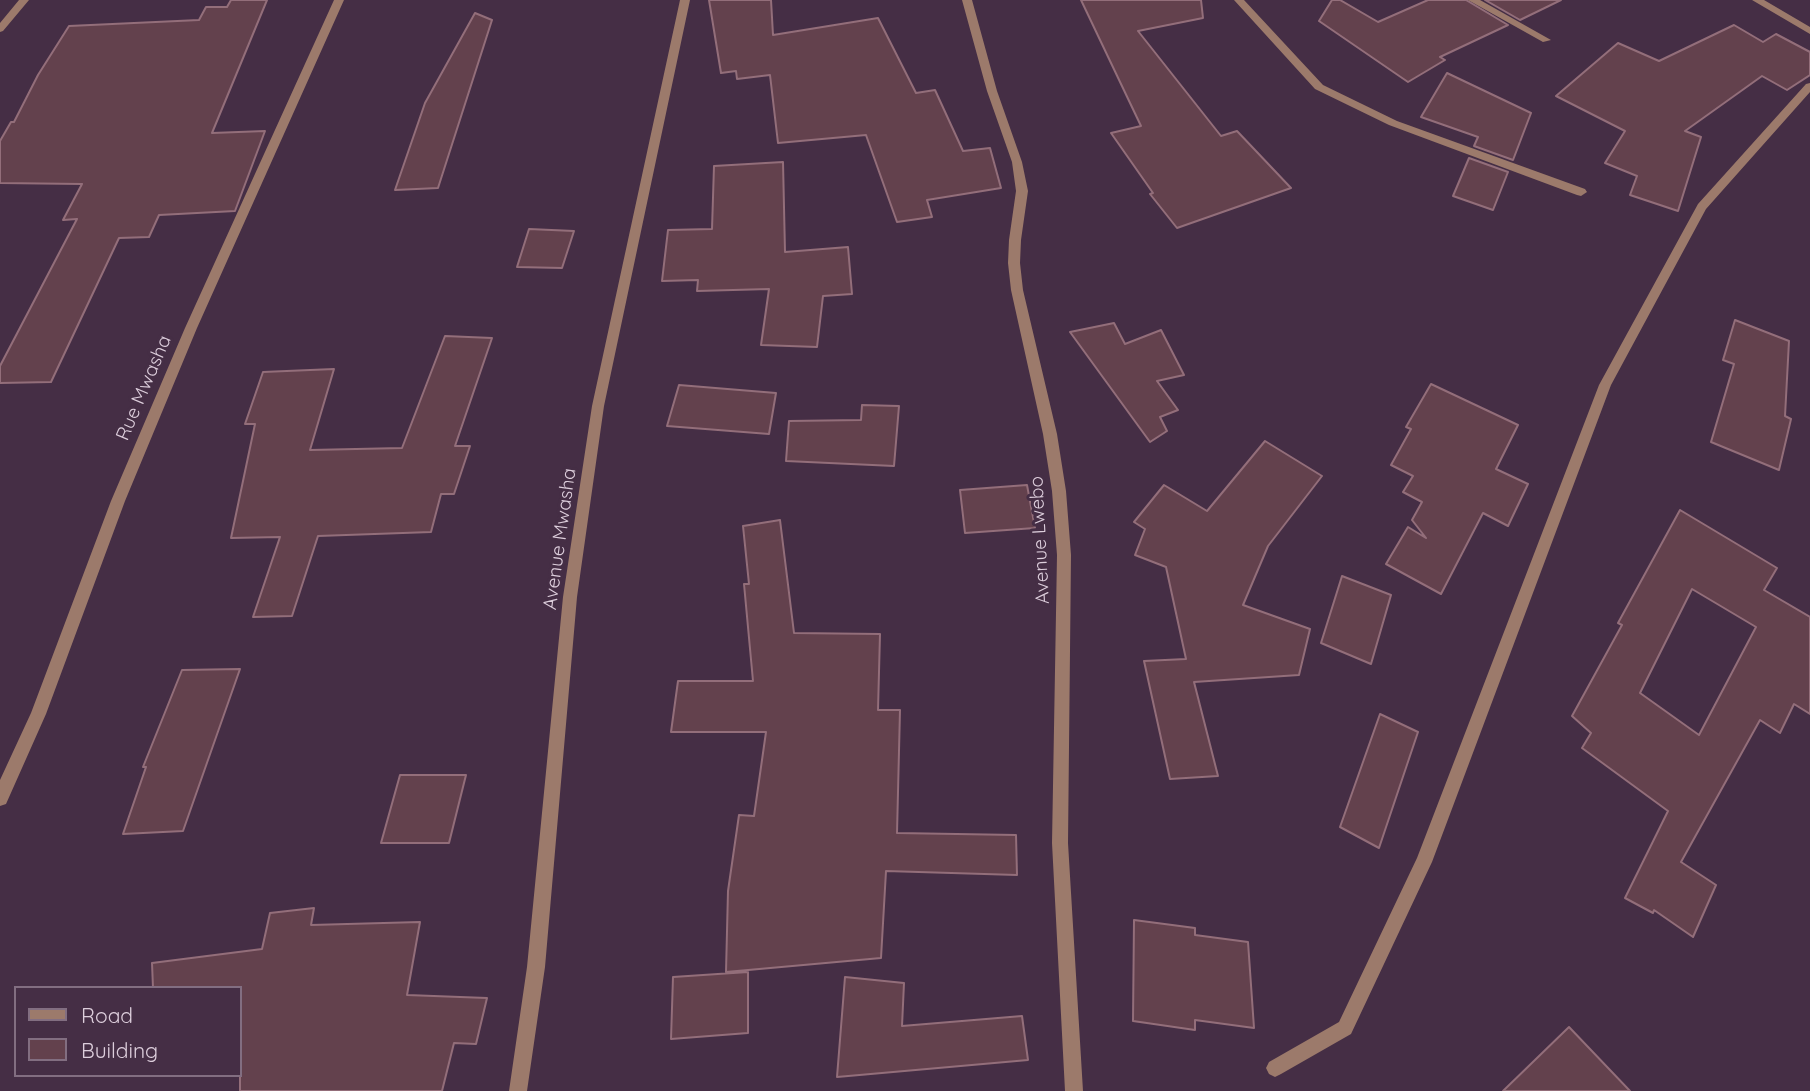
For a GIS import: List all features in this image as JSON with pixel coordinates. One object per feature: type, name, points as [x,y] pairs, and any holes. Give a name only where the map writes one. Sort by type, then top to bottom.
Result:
[{"type":"street","points":[[0,29],[24,0]]},
{"type":"street","name":"Rue Mwasha","points":[[0,798],[38,713],[118,501],[170,377],[338,0]]},
{"type":"street","name":"Avenue Mwasha","points":[[518,1091],[537,953],[570,597],[594,433],[627,265],[685,0]]},
{"type":"street","name":"Avenue Lwebo","points":[[967,0],[992,92],[1017,162],[1022,191],[1015,240],[1017,290],[1050,435],[1059,491],[1064,555],[1060,844],[1074,1091]]},
{"type":"street","points":[[1239,0],[1319,87],[1393,123],[1581,192]]},
{"type":"street","points":[[1473,0],[1546,40]]},
{"type":"street","points":[[1756,0],[1810,31]]},
{"type":"street","points":[[1275,1068],[1345,1028],[1424,862],[1605,385],[1702,207],[1810,86]]},
{"type":"building","points":[[231,0],[267,0],[212,133],[265,131],[235,211],[159,215],[149,237],[119,238],[51,382],[0,383],[0,366],[77,219],[63,220],[82,184],[0,183],[0,141],[11,122],[14,122],[38,75],[69,26],[199,20],[206,7],[227,7]]},
{"type":"building","points":[[709,0],[771,0],[773,35],[878,18],[916,93],[935,90],[963,151],[990,148],[1001,188],[927,200],[932,217],[897,222],[866,135],[778,143],[770,75],[737,79],[736,71],[721,73]]},
{"type":"building","points":[[1081,0],[1201,0],[1203,18],[1138,31],[1221,136],[1237,131],[1291,188],[1177,228],[1150,194],[1153,193],[1111,133],[1141,126]]},
{"type":"building","points":[[1332,0],[1340,0],[1378,22],[1428,0],[1466,0],[1508,25],[1440,57],[1445,60],[1408,82],[1319,21]]},
{"type":"building","points":[[1485,0],[1561,0],[1520,20]]},
{"type":"building","points":[[475,13],[492,20],[438,188],[395,190],[425,103]]},
{"type":"building","points":[[1734,25],[1763,42],[1776,34],[1810,52],[1810,75],[1787,90],[1762,76],[1685,131],[1701,137],[1678,211],[1630,195],[1637,176],[1605,163],[1625,131],[1556,96],[1618,43],[1659,61]]},
{"type":"building","points":[[1447,73],[1531,113],[1513,160],[1474,146],[1478,137],[1421,117]]},
{"type":"building","points":[[1469,158],[1508,172],[1493,210],[1453,196]]},
{"type":"building","points":[[783,162],[785,252],[848,247],[852,294],[823,296],[817,347],[761,345],[769,289],[697,291],[698,280],[662,281],[668,230],[712,229],[714,166]]},
{"type":"building","points":[[529,229],[574,231],[562,268],[517,267]]},
{"type":"building","points":[[1735,320],[1789,341],[1785,416],[1791,419],[1779,470],[1711,442],[1734,364],[1723,360]]},
{"type":"building","points":[[1114,323],[1125,344],[1161,330],[1184,375],[1157,381],[1178,410],[1160,417],[1167,431],[1150,442],[1070,332]]},
{"type":"building","points":[[445,336],[492,338],[455,446],[470,446],[454,494],[441,494],[431,532],[318,536],[292,616],[253,617],[280,537],[231,538],[255,424],[245,424],[263,372],[334,369],[310,450],[402,448]]},
{"type":"building","points":[[1431,384],[1518,425],[1496,469],[1528,484],[1508,526],[1483,513],[1441,594],[1386,564],[1408,527],[1426,538],[1412,520],[1422,502],[1403,492],[1413,476],[1391,465],[1411,429],[1406,427]]},
{"type":"building","points":[[679,385],[776,393],[769,434],[667,426]]},
{"type":"building","points":[[862,405],[899,406],[894,466],[786,461],[789,421],[861,420]]},
{"type":"building","points":[[1265,441],[1322,476],[1268,546],[1243,605],[1310,629],[1299,675],[1194,682],[1218,776],[1170,779],[1144,661],[1186,659],[1166,567],[1135,555],[1145,529],[1134,522],[1164,485],[1207,511]]},
{"type":"building","points":[[1027,485],[1035,528],[965,533],[960,490]]},
{"type":"building","points":[[1680,510],[1777,568],[1764,590],[1810,617],[1810,714],[1794,704],[1780,733],[1760,720],[1681,862],[1716,885],[1693,937],[1654,910],[1653,913],[1625,898],[1668,811],[1582,748],[1591,733],[1572,716],[1622,625],[1618,623]],"holes":[[[1692,589],[1756,627],[1699,735],[1640,693]]]},
{"type":"building","points":[[780,520],[794,633],[880,634],[878,710],[900,710],[897,833],[1016,835],[1017,875],[886,871],[881,958],[726,972],[728,891],[739,815],[754,816],[766,732],[671,732],[678,681],[753,681],[744,584],[749,584],[743,526]]},
{"type":"building","points":[[1342,576],[1391,595],[1371,664],[1321,643]]},
{"type":"building","points":[[240,669],[183,831],[123,834],[146,767],[143,767],[182,670]]},
{"type":"building","points":[[1380,714],[1418,732],[1379,848],[1340,827]]},
{"type":"building","points":[[400,775],[466,775],[449,843],[381,843]]},
{"type":"building","points":[[314,908],[311,925],[420,922],[407,995],[487,998],[476,1044],[454,1043],[442,1091],[240,1091],[242,986],[153,986],[152,963],[262,949],[270,913]]},
{"type":"building","points":[[1134,920],[1195,928],[1195,935],[1248,942],[1254,1028],[1195,1020],[1195,1030],[1133,1021]]},
{"type":"building","points":[[748,972],[748,1033],[671,1039],[673,977]]},
{"type":"building","points":[[845,977],[904,983],[902,1026],[1022,1016],[1028,1060],[837,1077]]},
{"type":"building","points":[[1569,1027],[1630,1091],[1503,1091]]}]
